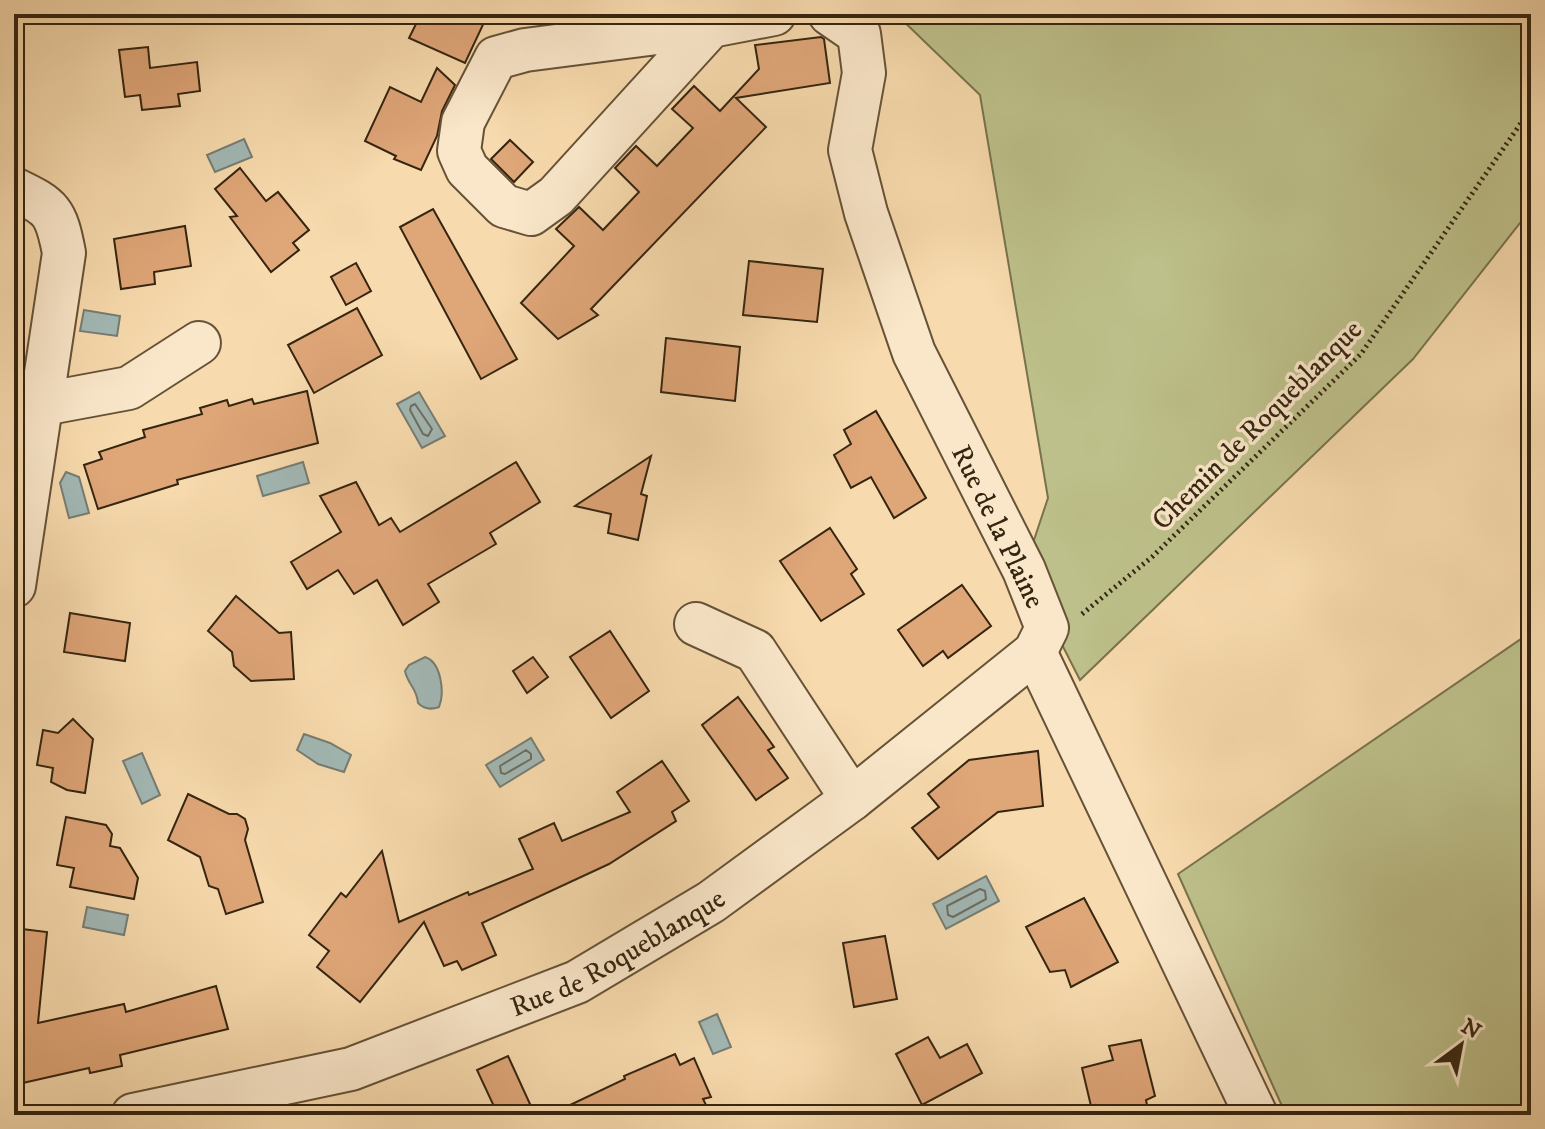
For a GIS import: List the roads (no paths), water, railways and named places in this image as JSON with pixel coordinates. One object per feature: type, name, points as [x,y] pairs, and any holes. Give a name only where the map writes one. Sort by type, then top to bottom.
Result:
[{"type":"street","points":[[711,26],[556,196],[531,214],[504,206],[467,169],[459,151],[463,122],[496,58],[525,50],[711,26],[774,14]]},
{"type":"street","name":"Rue de la Plaine","points":[[830,14],[859,34],[864,73],[850,150],[866,213],[914,353],[1024,570],[1047,628],[1035,652],[1256,1115]]},
{"type":"street","points":[[14,189],[42,202],[57,221],[64,253],[14,586]]},
{"type":"street","points":[[43,404],[129,388],[199,343]]},
{"type":"street","points":[[696,624],[755,651],[852,799]]},
{"type":"street","name":"Rue de Roqueblanque","points":[[133,1115],[351,1069],[577,982],[711,902],[852,799],[1035,652]]},
{"type":"water","points":[[244,139],[252,157],[215,172],[207,155]]},
{"type":"water","points":[[84,310],[120,316],[117,336],[80,331]]},
{"type":"water","points":[[419,392],[445,436],[422,448],[397,404]]},
{"type":"water","points":[[303,462],[309,483],[263,496],[257,476]]},
{"type":"water","points":[[66,472],[79,477],[89,513],[69,518],[60,483]]},
{"type":"water","points":[[425,657],[435,665],[440,678],[439,707],[425,708],[418,703],[405,671],[409,665]]},
{"type":"water","points":[[304,734],[351,755],[344,772],[318,764],[297,750]]},
{"type":"water","points":[[531,738],[544,760],[500,787],[486,765]]},
{"type":"water","points":[[142,753],[160,795],[142,804],[123,761]]},
{"type":"water","points":[[986,876],[999,901],[946,929],[933,904]]},
{"type":"water","points":[[87,907],[128,915],[124,935],[83,927]]},
{"type":"water","points":[[717,1014],[731,1047],[713,1054],[699,1022]]}]
